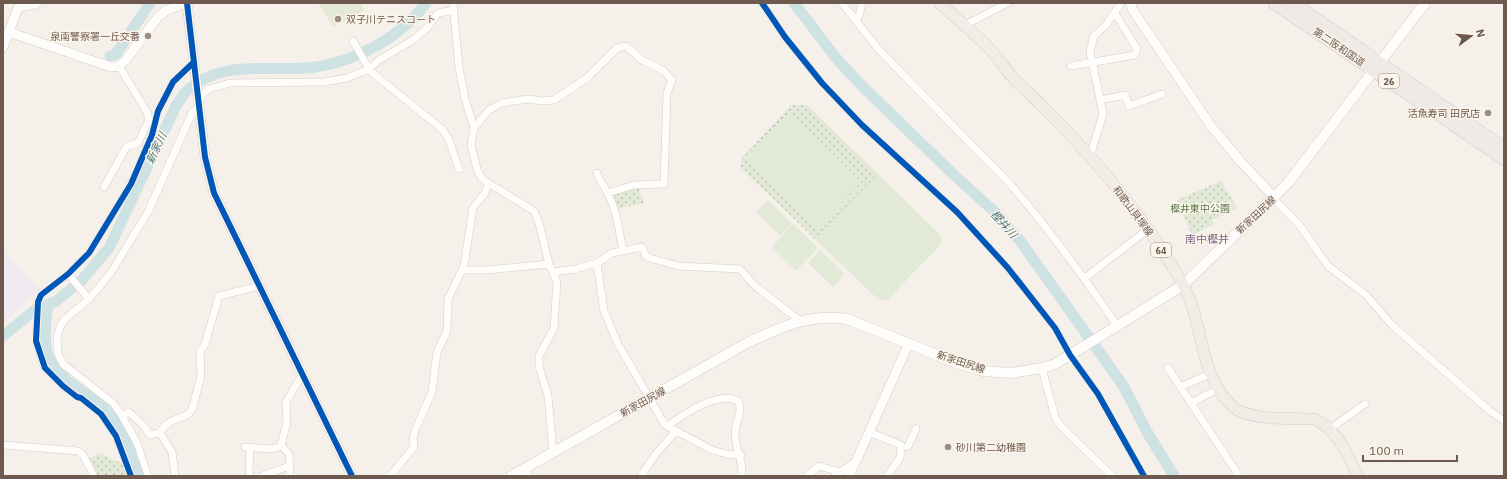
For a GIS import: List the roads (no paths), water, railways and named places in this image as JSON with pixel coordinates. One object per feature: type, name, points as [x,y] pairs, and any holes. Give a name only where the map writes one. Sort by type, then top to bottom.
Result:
[{"type":"highway","name":"第二阪和国道","points":[[1274,3],[1504,148]]},
{"type":"highway","name":"第二阪和国道","points":[[1293,3],[1377,67],[1504,159]]},
{"type":"main road","name":"和歌山貝塚線","points":[[939,3],[986,46],[1015,80],[1040,103],[1090,157],[1107,176],[1147,230],[1183,285],[1193,309],[1210,374],[1218,389],[1232,407],[1252,416],[1314,419],[1330,429],[1347,455],[1358,476]]},
{"type":"main road","name":"新家田尻線","points":[[511,476],[526,472],[553,452],[747,342],[784,325],[799,320],[823,316],[848,318],[959,364],[983,371],[1011,373],[1042,368],[1055,364],[1183,285],[1274,198],[1288,183],[1425,3]]},
{"type":"street","points":[[3,47],[18,8],[35,5],[38,3]]},
{"type":"street","points":[[9,32],[111,67],[119,66],[125,61],[158,17],[165,11],[186,3],[199,97],[205,157],[210,181],[222,213],[352,476]]},
{"type":"street","points":[[762,3],[784,37],[822,84],[862,125],[979,234],[1035,302],[1055,328],[1071,355],[1098,394],[1144,476]]},
{"type":"street","points":[[842,3],[880,51],[1010,184],[1058,242],[1085,278],[1117,327]]},
{"type":"street","points":[[856,21],[859,16],[862,3]]},
{"type":"street","points":[[963,26],[1008,3]]},
{"type":"street","points":[[1090,157],[1103,114],[1090,51],[1094,36],[1106,25],[1121,3]]},
{"type":"street","points":[[1131,3],[1132,9],[1211,126],[1240,162],[1300,226],[1328,266],[1366,295],[1394,326],[1490,411],[1504,421]]},
{"type":"street","points":[[199,97],[209,89],[230,83],[335,81],[369,69],[379,60],[413,40],[427,28],[438,13],[454,6],[459,68],[465,99],[474,128],[471,145],[472,155],[481,177],[488,183],[534,211],[539,223],[549,264],[554,272],[557,282],[554,328],[539,356],[539,366],[548,396],[553,452]]},
{"type":"street","points":[[1071,66],[1135,55],[1137,49],[1115,13]]},
{"type":"street","points":[[353,41],[369,69],[443,130],[449,140],[459,169]]},
{"type":"street","points":[[474,128],[489,110],[502,103],[528,99],[542,101],[554,100],[587,78],[617,48],[626,46],[642,60],[664,71],[672,80],[667,93],[664,184],[634,185],[608,192]]},
{"type":"street","points":[[131,476],[116,436],[101,414],[82,398],[77,397],[63,386],[45,368],[36,341],[36,317],[38,302],[41,294],[68,274],[89,253],[132,184],[152,135],[158,111],[173,82],[194,62]]},
{"type":"street","points":[[104,186],[127,146],[138,143],[149,120],[147,112],[119,66]]},
{"type":"street","points":[[1100,100],[1125,95],[1129,106],[1162,94]]},
{"type":"street","points":[[148,476],[137,443],[117,409],[113,403],[86,381],[71,372],[63,364],[58,354],[57,336],[60,325],[89,299],[110,274],[148,212],[192,113],[200,106]]},
{"type":"street","points":[[597,173],[599,182],[608,192],[618,225],[623,251]]},
{"type":"street","points":[[390,476],[414,447],[416,428],[432,392],[437,352],[447,330],[448,299],[462,270],[473,208],[484,193],[488,183]]},
{"type":"street","points":[[1085,278],[1147,230]]},
{"type":"street","points":[[554,272],[575,269],[597,263],[608,255],[642,247],[646,256],[678,266],[740,269],[754,285],[799,320]]},
{"type":"street","points":[[597,263],[604,311],[618,344],[648,399],[667,426],[712,450],[726,454],[741,455]]},
{"type":"street","points":[[462,270],[493,270],[549,264]]},
{"type":"street","points":[[68,274],[89,299]]},
{"type":"street","points":[[126,414],[129,412],[143,425],[150,435],[160,433],[164,426],[170,421],[189,413],[192,410],[201,376],[200,352],[205,344],[219,296],[258,286]]},
{"type":"street","points":[[807,476],[820,466],[841,475],[856,461],[909,343]]},
{"type":"street","points":[[1042,368],[1055,417],[1060,425],[1112,476]]},
{"type":"street","points":[[1168,368],[1239,476]]},
{"type":"street","points":[[1180,387],[1210,374]]},
{"type":"street","points":[[282,446],[287,422],[286,402],[302,375]]},
{"type":"street","points":[[1191,403],[1218,389]]},
{"type":"street","points":[[667,426],[685,414],[703,405],[716,400],[734,399],[740,404],[735,432],[741,455],[742,476]]},
{"type":"street","points":[[1330,429],[1365,404]]},
{"type":"street","points":[[901,448],[908,446],[916,429]]},
{"type":"street","points":[[641,476],[655,455],[676,431]]},
{"type":"street","points":[[869,432],[900,445],[900,458],[887,476]]},
{"type":"street","points":[[160,433],[172,452],[175,476]]},
{"type":"street","points":[[3,445],[78,451],[83,455],[94,476]]},
{"type":"street","points":[[250,476],[248,470],[247,447],[272,449],[282,446]]},
{"type":"street","points":[[282,446],[289,454],[290,476]]},
{"type":"street","points":[[262,476],[289,466]]},
{"type":"waterway","points":[[110,56],[116,54],[150,3]]},
{"type":"waterway","name":"新家川","points":[[3,336],[35,310],[56,301],[81,281],[109,248],[176,106],[189,89],[203,79],[218,73],[250,69],[315,67],[347,59],[377,46],[391,37],[416,15],[426,3]]},
{"type":"waterway","name":"樫井川","points":[[794,3],[836,58],[862,86],[954,175],[996,213],[1021,242],[1124,387],[1147,432],[1174,476]]},
{"type":"waterway","name":"新家川","points":[[48,306],[45,333],[48,355],[52,364],[69,382],[110,413],[120,427],[128,443],[139,476]]},
{"type":"place","name":"双子川テニスコート","points":[[338,19]]},
{"type":"place","name":"泉南警察署一丘交番","points":[[148,36]]},
{"type":"place","name":"活魚寿司 田尻店","points":[[1488,113]]},
{"type":"place","name":"砂川第二幼稚園","points":[[948,447]]},
{"type":"district","name":"南中樫井","points":[[1207,239]]},
{"type":"park label","name":"樫井東中公園","points":[[1200,208]]}]
